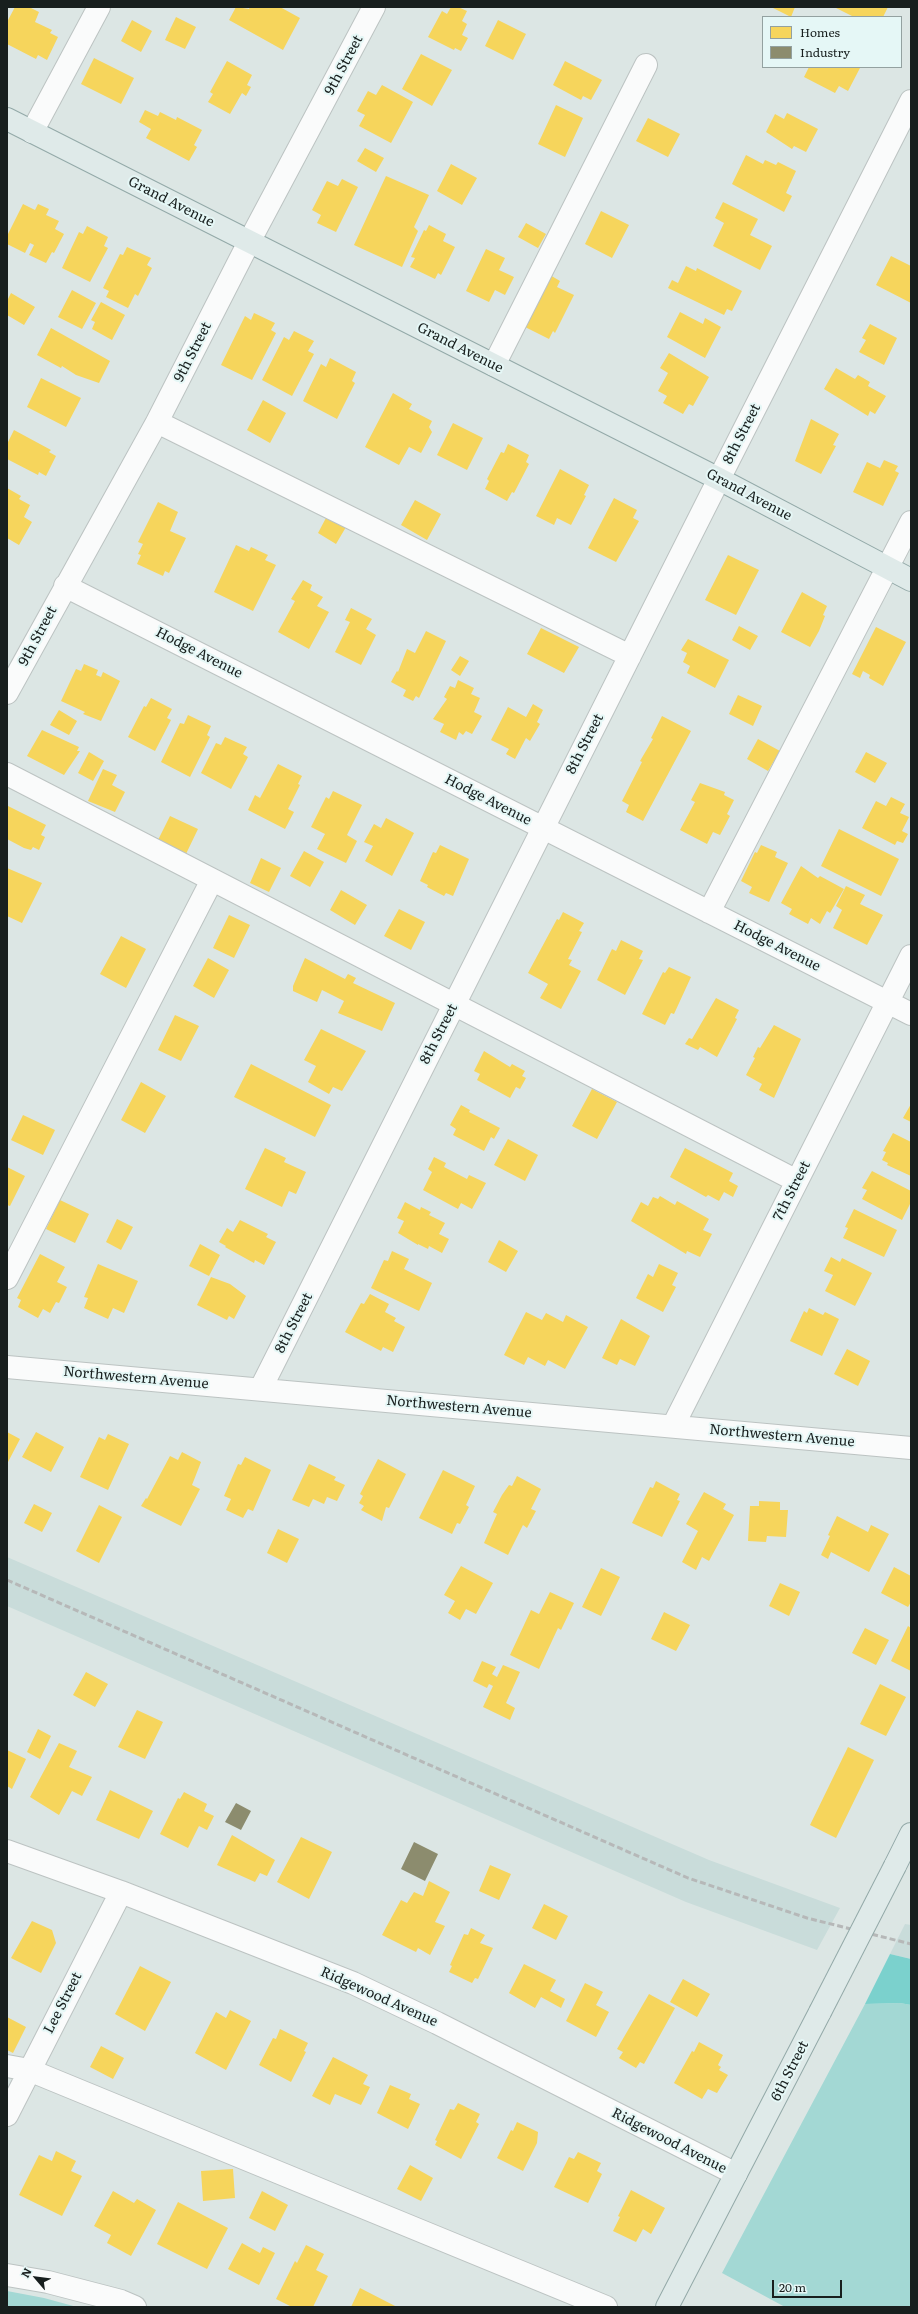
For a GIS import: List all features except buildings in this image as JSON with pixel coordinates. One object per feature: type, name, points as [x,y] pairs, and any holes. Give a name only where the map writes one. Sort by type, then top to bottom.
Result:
[{"type":"main road","name":"Grand Avenue","points":[[7,119],[719,479],[911,580]]},
{"type":"main road","name":"6th Street","points":[[667,2307],[911,1834]]},
{"type":"street","points":[[32,132],[99,7]]},
{"type":"street","name":"9th Street","points":[[7,693],[157,422],[249,242],[374,7]]},
{"type":"street","points":[[494,365],[646,65]]},
{"type":"street","name":"8th Street","points":[[261,1388],[911,101]]},
{"type":"street","points":[[157,422],[630,656]]},
{"type":"street","points":[[709,912],[911,522]]},
{"type":"street","name":"Hodge Avenue","points":[[65,586],[911,1014]]},
{"type":"street","points":[[7,774],[797,1181]]},
{"type":"street","points":[[7,1278],[212,880]]},
{"type":"street","name":"7th Street","points":[[673,1426],[911,956]]},
{"type":"street","name":"Northwestern Avenue","points":[[7,1367],[261,1388],[911,1448]]},
{"type":"street","name":"Ridgewood Avenue","points":[[7,1851],[121,1892],[353,1983],[437,2023],[736,2174]]},
{"type":"street","name":"Lee Street","points":[[7,2115],[121,1892]]},
{"type":"street","points":[[7,2066],[29,2070],[606,2307]]},
{"type":"street","points":[[7,2275],[48,2282],[121,2301],[135,2307]]},
{"type":"shaded area","points":[[7,1557],[709,1860],[840,1908],[817,1950],[686,1902],[7,1606]]},
{"type":"shaded area","points":[[905,1924],[911,1925],[911,1959],[890,1954]]},
{"type":"shaded area","points":[[890,1954],[911,1959],[911,2005],[900,2003],[865,2004]]},
{"type":"shaded area","points":[[900,2003],[911,2005],[911,2307],[785,2307],[722,2273],[865,2004]]},
{"type":"shaded area","points":[[7,2291],[44,2298],[77,2307],[7,2307]]},
{"type":"railway","points":[[7,1580],[688,1878],[807,1918],[911,1944]]}]
